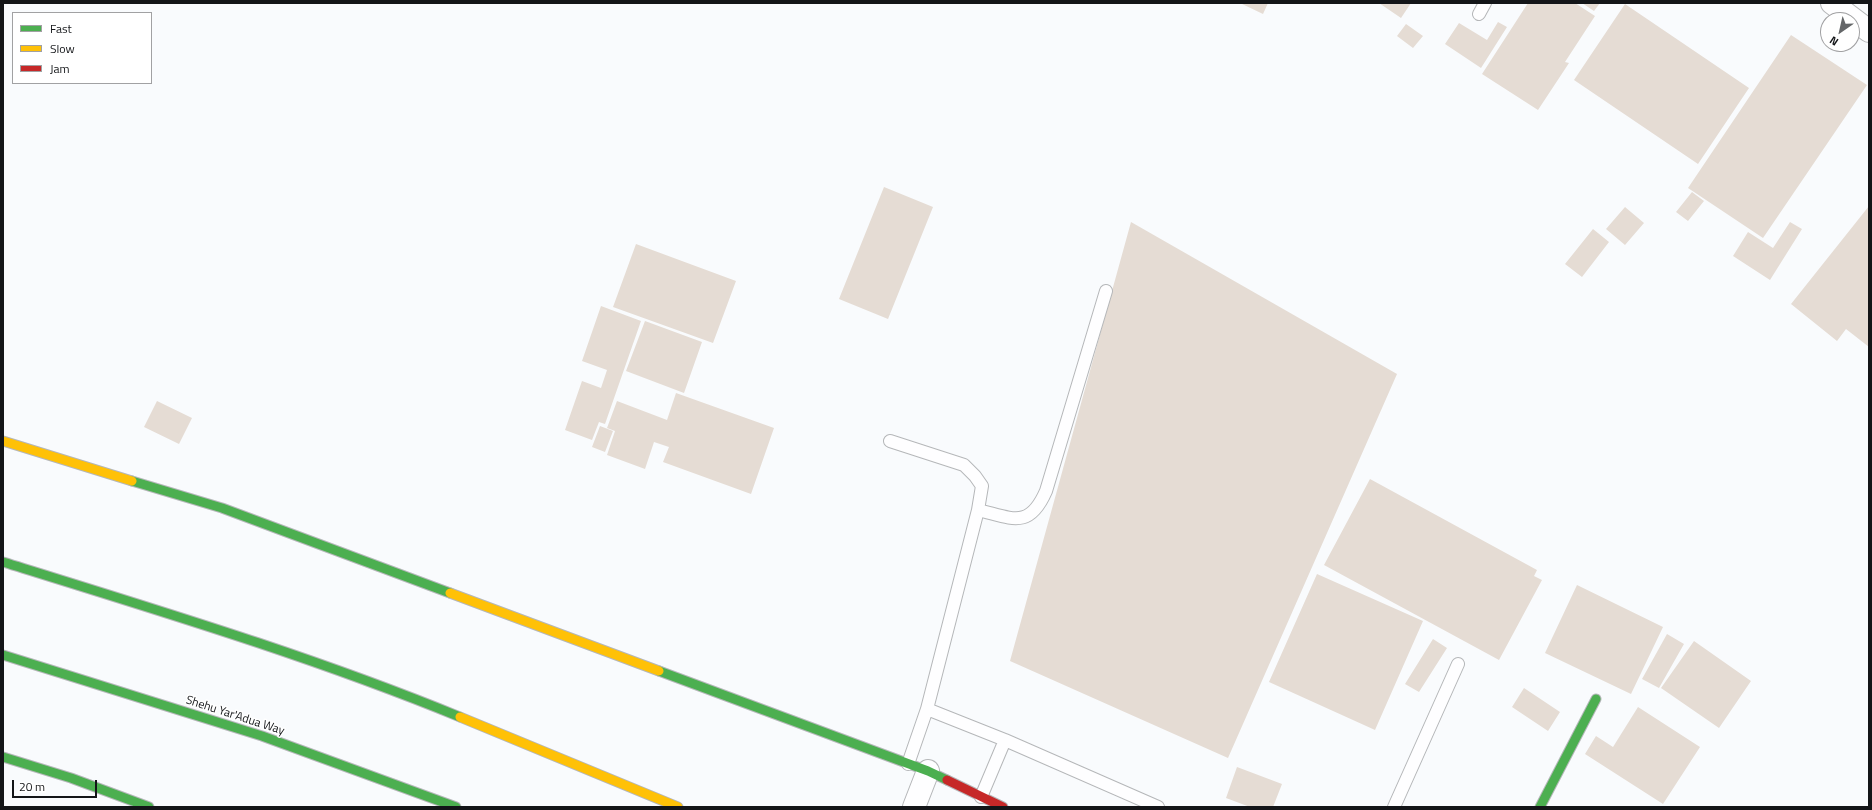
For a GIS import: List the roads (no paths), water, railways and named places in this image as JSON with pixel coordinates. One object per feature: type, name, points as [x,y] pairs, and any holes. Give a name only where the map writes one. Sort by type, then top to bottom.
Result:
[{"type":"main road","points":[[3,441],[222,508],[918,768],[1003,807]]},
{"type":"main road","points":[[3,562],[203,624],[396,691],[678,807]]},
{"type":"main road","name":"Shehu Yar'Adua Way","points":[[3,655],[262,736],[456,807]]},
{"type":"main road","points":[[1540,807],[1596,699]]},
{"type":"main road","points":[[3,757],[71,778],[149,807]]},
{"type":"street","points":[[1832,3],[1869,31]]},
{"type":"street","points":[[914,807],[918,768]]},
{"type":"lane","points":[[978,510],[1013,518],[1028,516],[1039,507],[1046,491],[1106,291]]},
{"type":"lane","points":[[890,441],[964,466],[975,476],[982,486],[978,510],[927,709],[918,768]]},
{"type":"lane","points":[[1394,807],[1458,664]]},
{"type":"lane","points":[[927,709],[1005,740],[1158,807]]},
{"type":"lane","points":[[981,797],[1005,740]]}]
